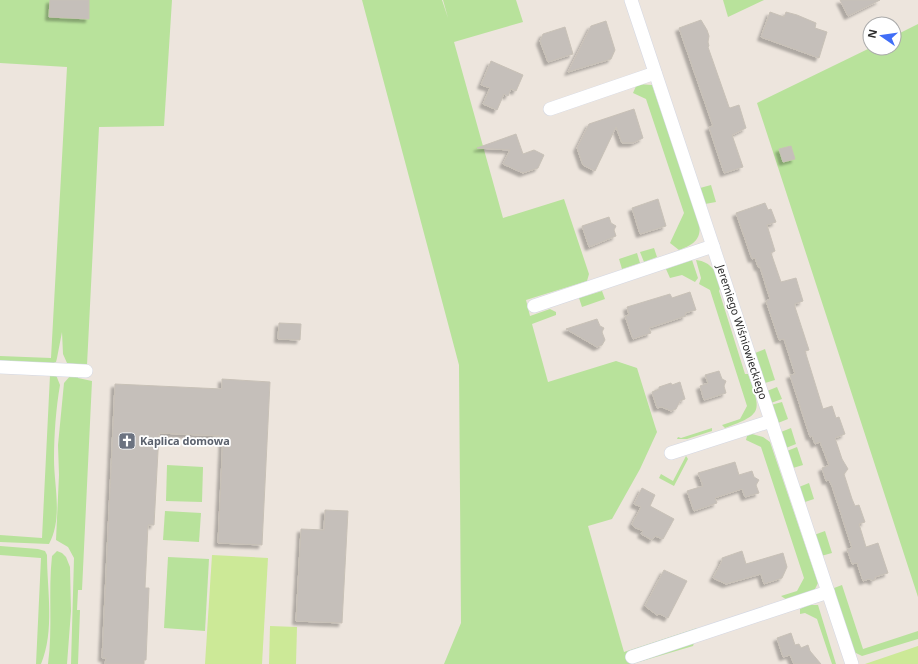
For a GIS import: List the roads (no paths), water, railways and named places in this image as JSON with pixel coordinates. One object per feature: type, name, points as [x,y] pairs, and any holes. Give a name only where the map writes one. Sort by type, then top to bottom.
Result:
[{"type":"street","name":"Jeremiego Wiśniowieckiego","points":[[631,0],[852,664]]},
{"type":"street","points":[[550,109],[656,73]]},
{"type":"street","points":[[534,306],[713,246]]},
{"type":"street","points":[[0,367],[86,371]]},
{"type":"street","points":[[671,453],[771,421]]},
{"type":"street","points":[[632,657],[828,592]]},
{"type":"place","name":"Kaplica domowa","points":[[127,441]]}]
